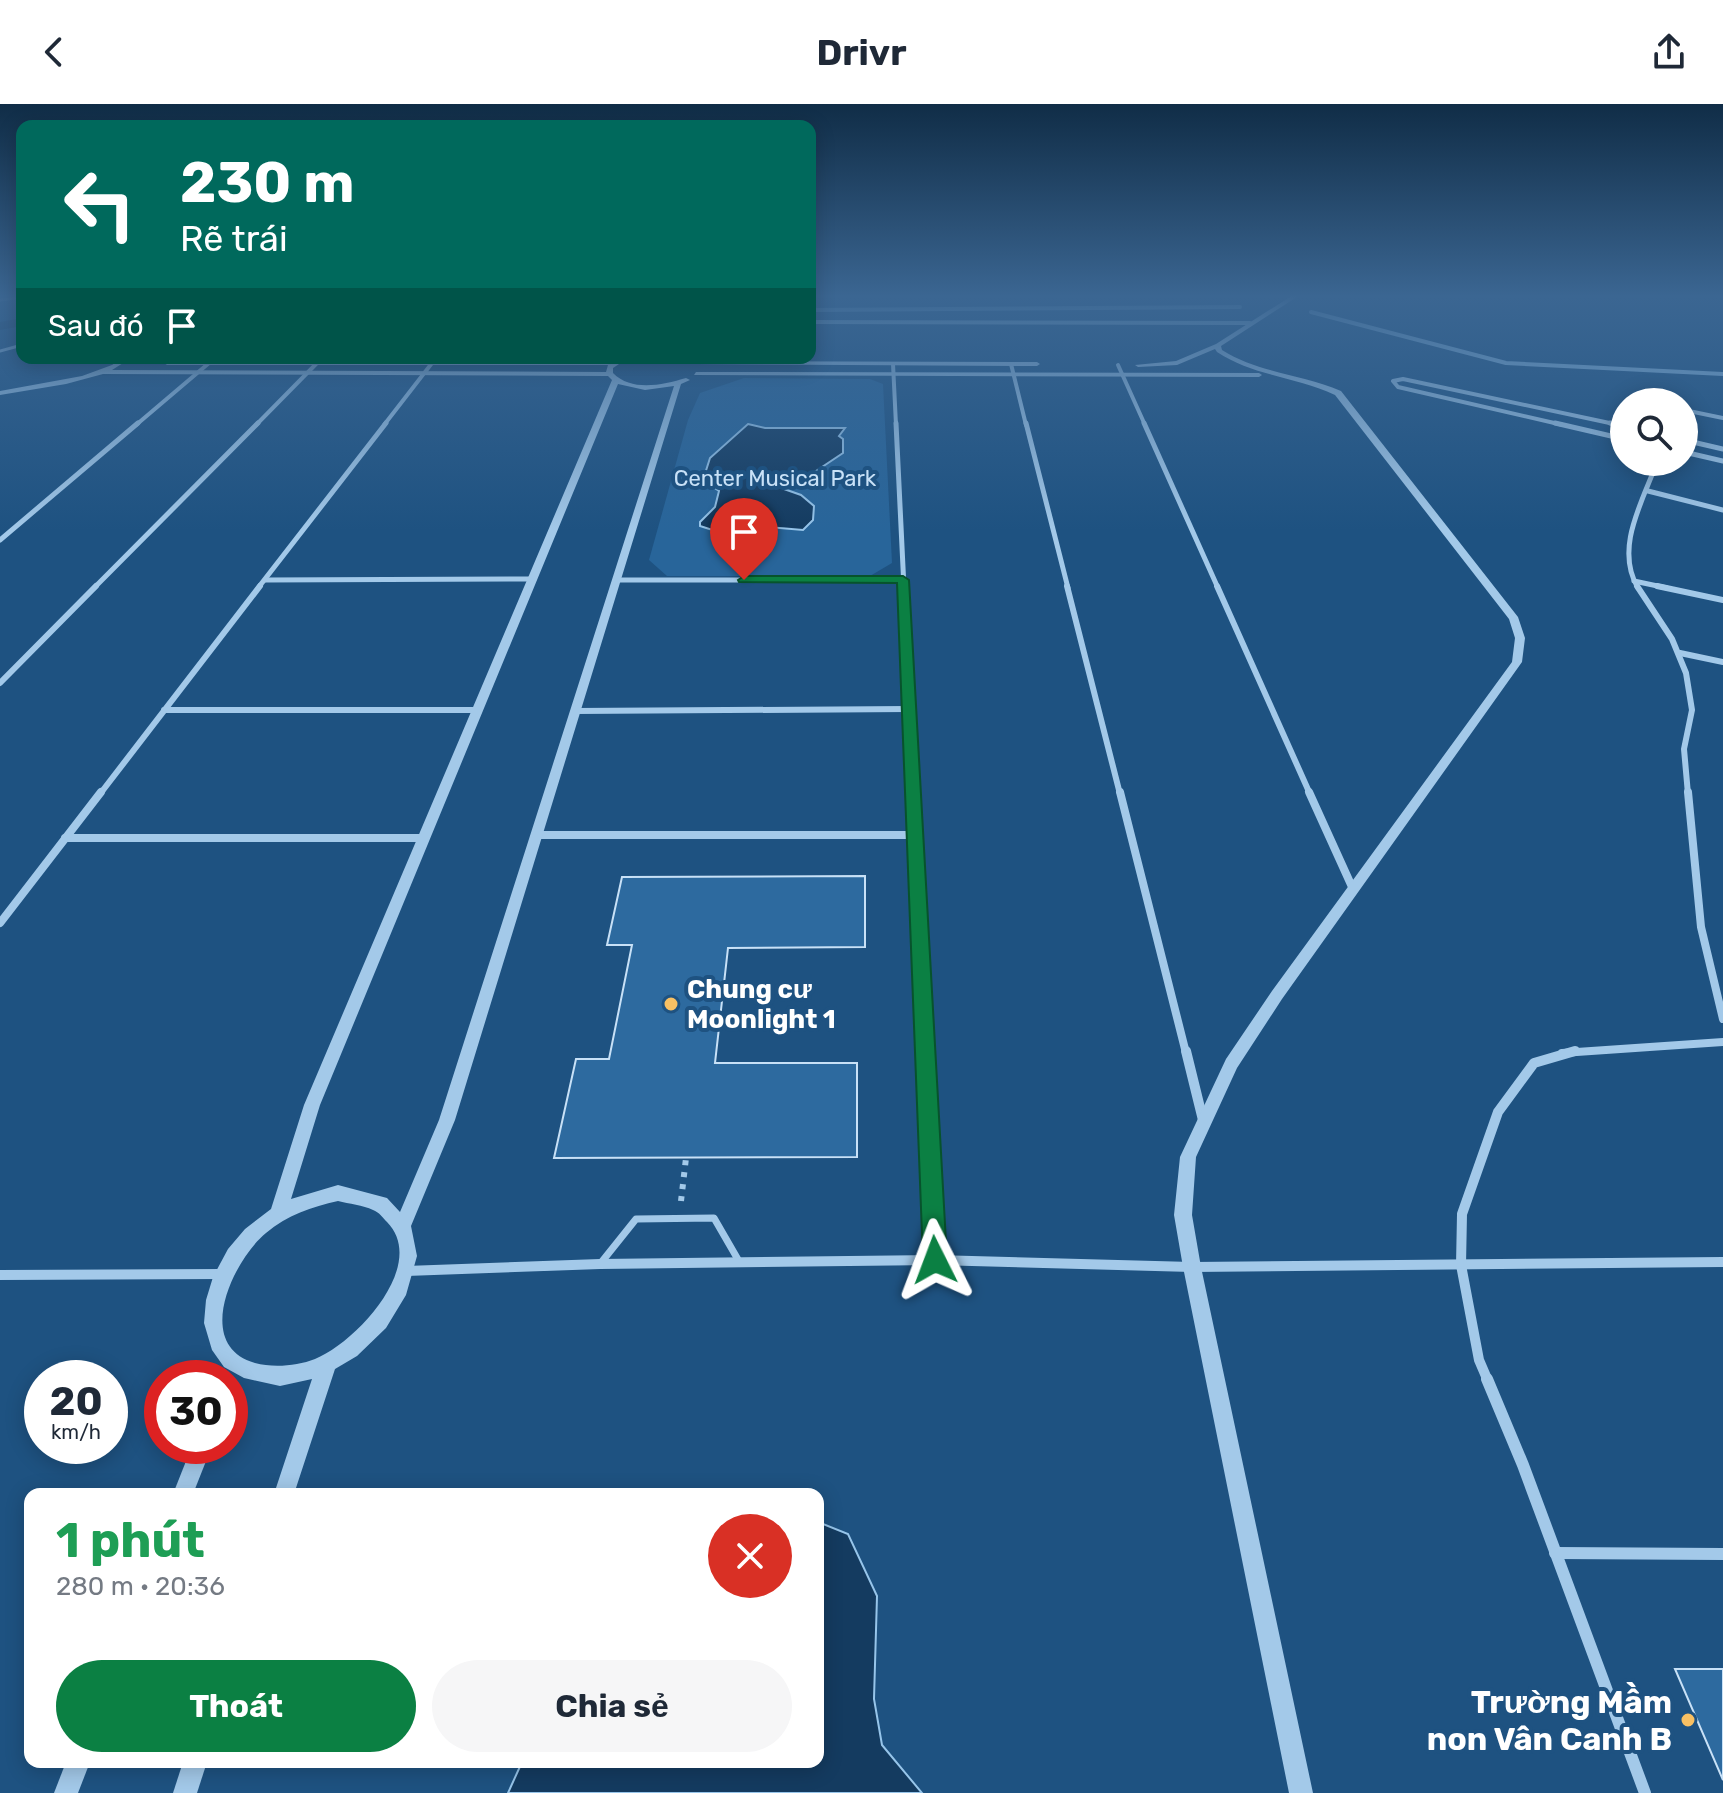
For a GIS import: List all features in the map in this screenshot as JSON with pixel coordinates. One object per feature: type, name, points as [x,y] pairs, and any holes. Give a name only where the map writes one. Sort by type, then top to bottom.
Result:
[{"type":"street","points":[[0,393],[90,374]]},
{"type":"street","points":[[0,540],[196,374]]},
{"type":"street","points":[[0,683],[306,374]]},
{"type":"street","points":[[0,923],[424,374]]},
{"type":"street","points":[[464,374],[613,377],[648,387],[678,383],[696,374],[1294,375]]},
{"type":"street","points":[[278,1214],[312,1105],[533,579],[613,374]]},
{"type":"street","points":[[894,374],[935,1260]]},
{"type":"street","points":[[1014,374],[1204,1124]]},
{"type":"street","points":[[1122,374],[1353,889]]},
{"type":"street","points":[[1288,374],[1319,382],[1338,393],[1514,619],[1520,638],[1517,662],[1231,1064],[1188,1157],[1183,1215],[1192,1267],[1301,1793]]},
{"type":"street","points":[[1610,423],[1403,379],[1393,381],[1398,387],[1610,436]]},
{"type":"street","points":[[403,1225],[447,1120],[678,383]]},
{"type":"street","points":[[1698,412],[1723,416]]},
{"type":"street","points":[[1698,443],[1723,449]]},
{"type":"street","points":[[1698,455],[1723,461]]},
{"type":"street","points":[[1653,476],[1627,558],[1634,581],[1680,653],[1691,706],[1689,734],[1684,749],[1701,927],[1723,1019]]},
{"type":"street","points":[[1648,491],[1723,510]]},
{"type":"street","points":[[265,580],[533,579]]},
{"type":"street","points":[[617,580],[903,580]]},
{"type":"street","points":[[1634,581],[1723,600]]},
{"type":"street","points":[[1680,653],[1723,662]]},
{"type":"street","points":[[575,711],[909,709]]},
{"type":"street","points":[[164,710],[478,710]]},
{"type":"street","points":[[536,835],[915,835]]},
{"type":"street","points":[[65,838],[424,838]]},
{"type":"street","points":[[1645,1793],[1479,1360],[1461,1265],[1462,1214],[1479,1157],[1498,1112],[1534,1063],[1557,1054],[1589,1049],[1723,1042]]},
{"type":"street","points":[[226,1360],[211,1319],[216,1290],[230,1261],[252,1234],[278,1214],[308,1200],[338,1193],[365,1195],[387,1206],[403,1225],[409,1251],[406,1271],[387,1314],[361,1343],[327,1364],[291,1376],[248,1374]]},
{"type":"street","points":[[406,1271],[600,1264],[935,1260],[1192,1267],[1723,1262]]},
{"type":"street","points":[[0,1275],[224,1274]]},
{"type":"street","points":[[286,1488],[327,1364]]},
{"type":"street","points":[[185,1488],[195,1464]]},
{"type":"street","points":[[1555,1553],[1723,1554]]},
{"type":"street","points":[[66,1793],[76,1768]]},
{"type":"street","points":[[185,1793],[193,1768]]},
{"type":"lane","points":[[600,1264],[636,1219],[679,1218],[714,1218],[740,1263]]},
{"type":"path","points":[[679,1218],[686,1158]]},
{"type":"green space","name":"Center Musical Park","points":[[744,378],[870,379],[883,384],[892,563],[870,576],[667,576],[649,560],[688,420],[700,393]]},
{"type":"shaded area","points":[[748,424],[765,428],[845,428],[839,436],[843,439],[843,453],[807,477],[794,478],[784,489],[801,495],[814,506],[813,520],[803,530],[757,526],[728,535],[700,526],[700,522],[715,507],[719,491],[703,480],[710,458]]},
{"type":"shaded area","points":[[824,1524],[848,1534],[877,1596],[874,1699],[882,1745],[922,1793],[508,1793],[519,1768],[824,1768]]},
{"type":"building","name":"Chung cư Moonlight 1","points":[[865,876],[865,947],[728,948],[715,1063],[857,1063],[857,1157],[554,1158],[576,1059],[609,1059],[632,945],[607,945],[622,877]]},
{"type":"building","points":[[1675,1669],[1723,1669],[1723,1780]]},
{"type":"place","name":"Chung cư Moonlight 1","points":[[671,1004]]},
{"type":"place","name":"Trường Mầm non Vân Canh B","points":[[1688,1720]]},
{"type":"route","points":[[744,580],[903,580],[935,1260]]}]
